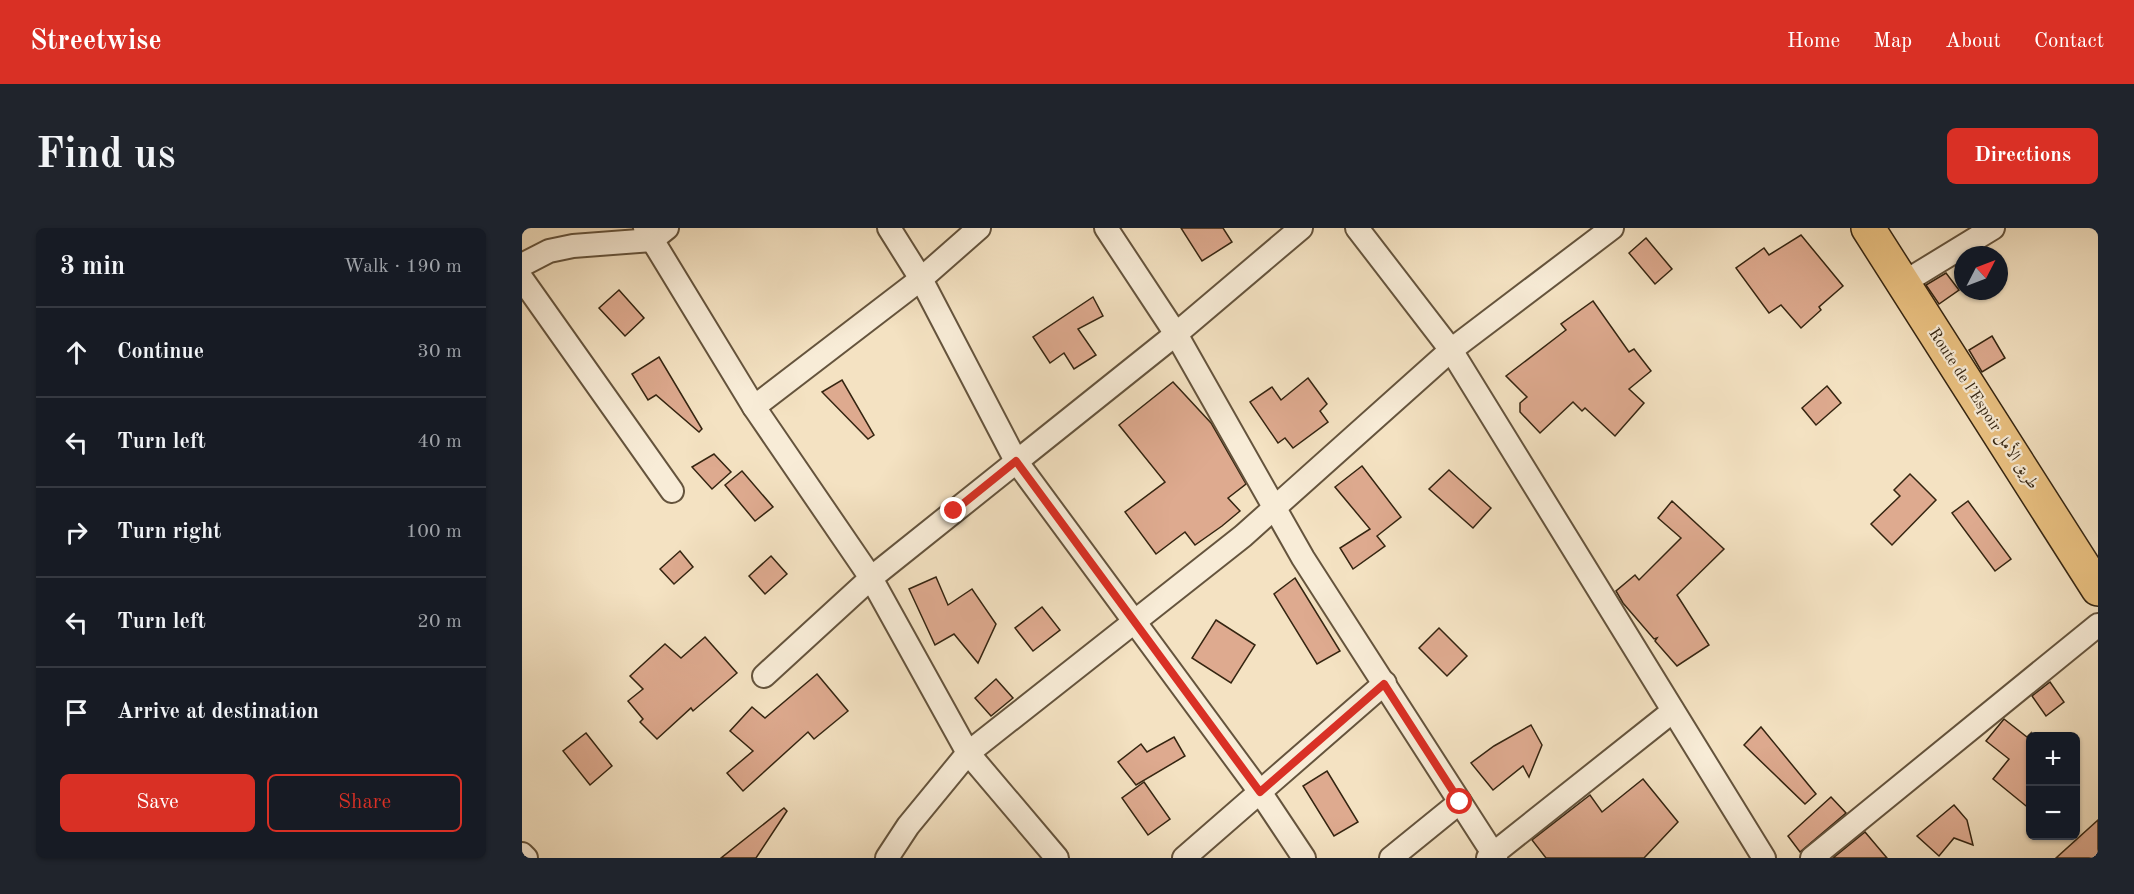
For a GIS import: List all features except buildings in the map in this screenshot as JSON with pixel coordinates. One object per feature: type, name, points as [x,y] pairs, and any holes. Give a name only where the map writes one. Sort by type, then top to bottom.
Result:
[{"type":"highway","name":"Route de l’Espoir طريق الأمل","points":[[1868,228],[2098,589]]},
{"type":"street","points":[[889,228],[921,279],[1016,461],[1260,792],[1304,858]]},
{"type":"street","points":[[754,406],[921,279],[979,228]]},
{"type":"street","points":[[1106,228],[1176,334],[1303,558],[1460,802],[1492,857],[1673,711]]},
{"type":"street","points":[[764,676],[871,578],[1176,334],[1301,228]]},
{"type":"street","points":[[1358,228],[1451,351],[1764,858]]},
{"type":"street","points":[[1902,283],[1993,228]]},
{"type":"street","points":[[522,265],[549,251],[654,232],[754,406],[871,578],[968,753],[1057,858]]},
{"type":"street","points":[[887,858],[908,826],[968,753],[1243,536],[1451,351],[1540,284],[1599,232]]},
{"type":"street","points":[[522,279],[672,491]]},
{"type":"street","points":[[1812,858],[2098,625]]},
{"type":"street","points":[[1184,858],[1384,684]]},
{"type":"street","points":[[1391,858],[1460,802]]},
{"type":"street","points":[[522,854],[526,858]]},
{"type":"route","points":[[954,511],[1016,461],[1260,792],[1384,684],[1460,802]]}]
